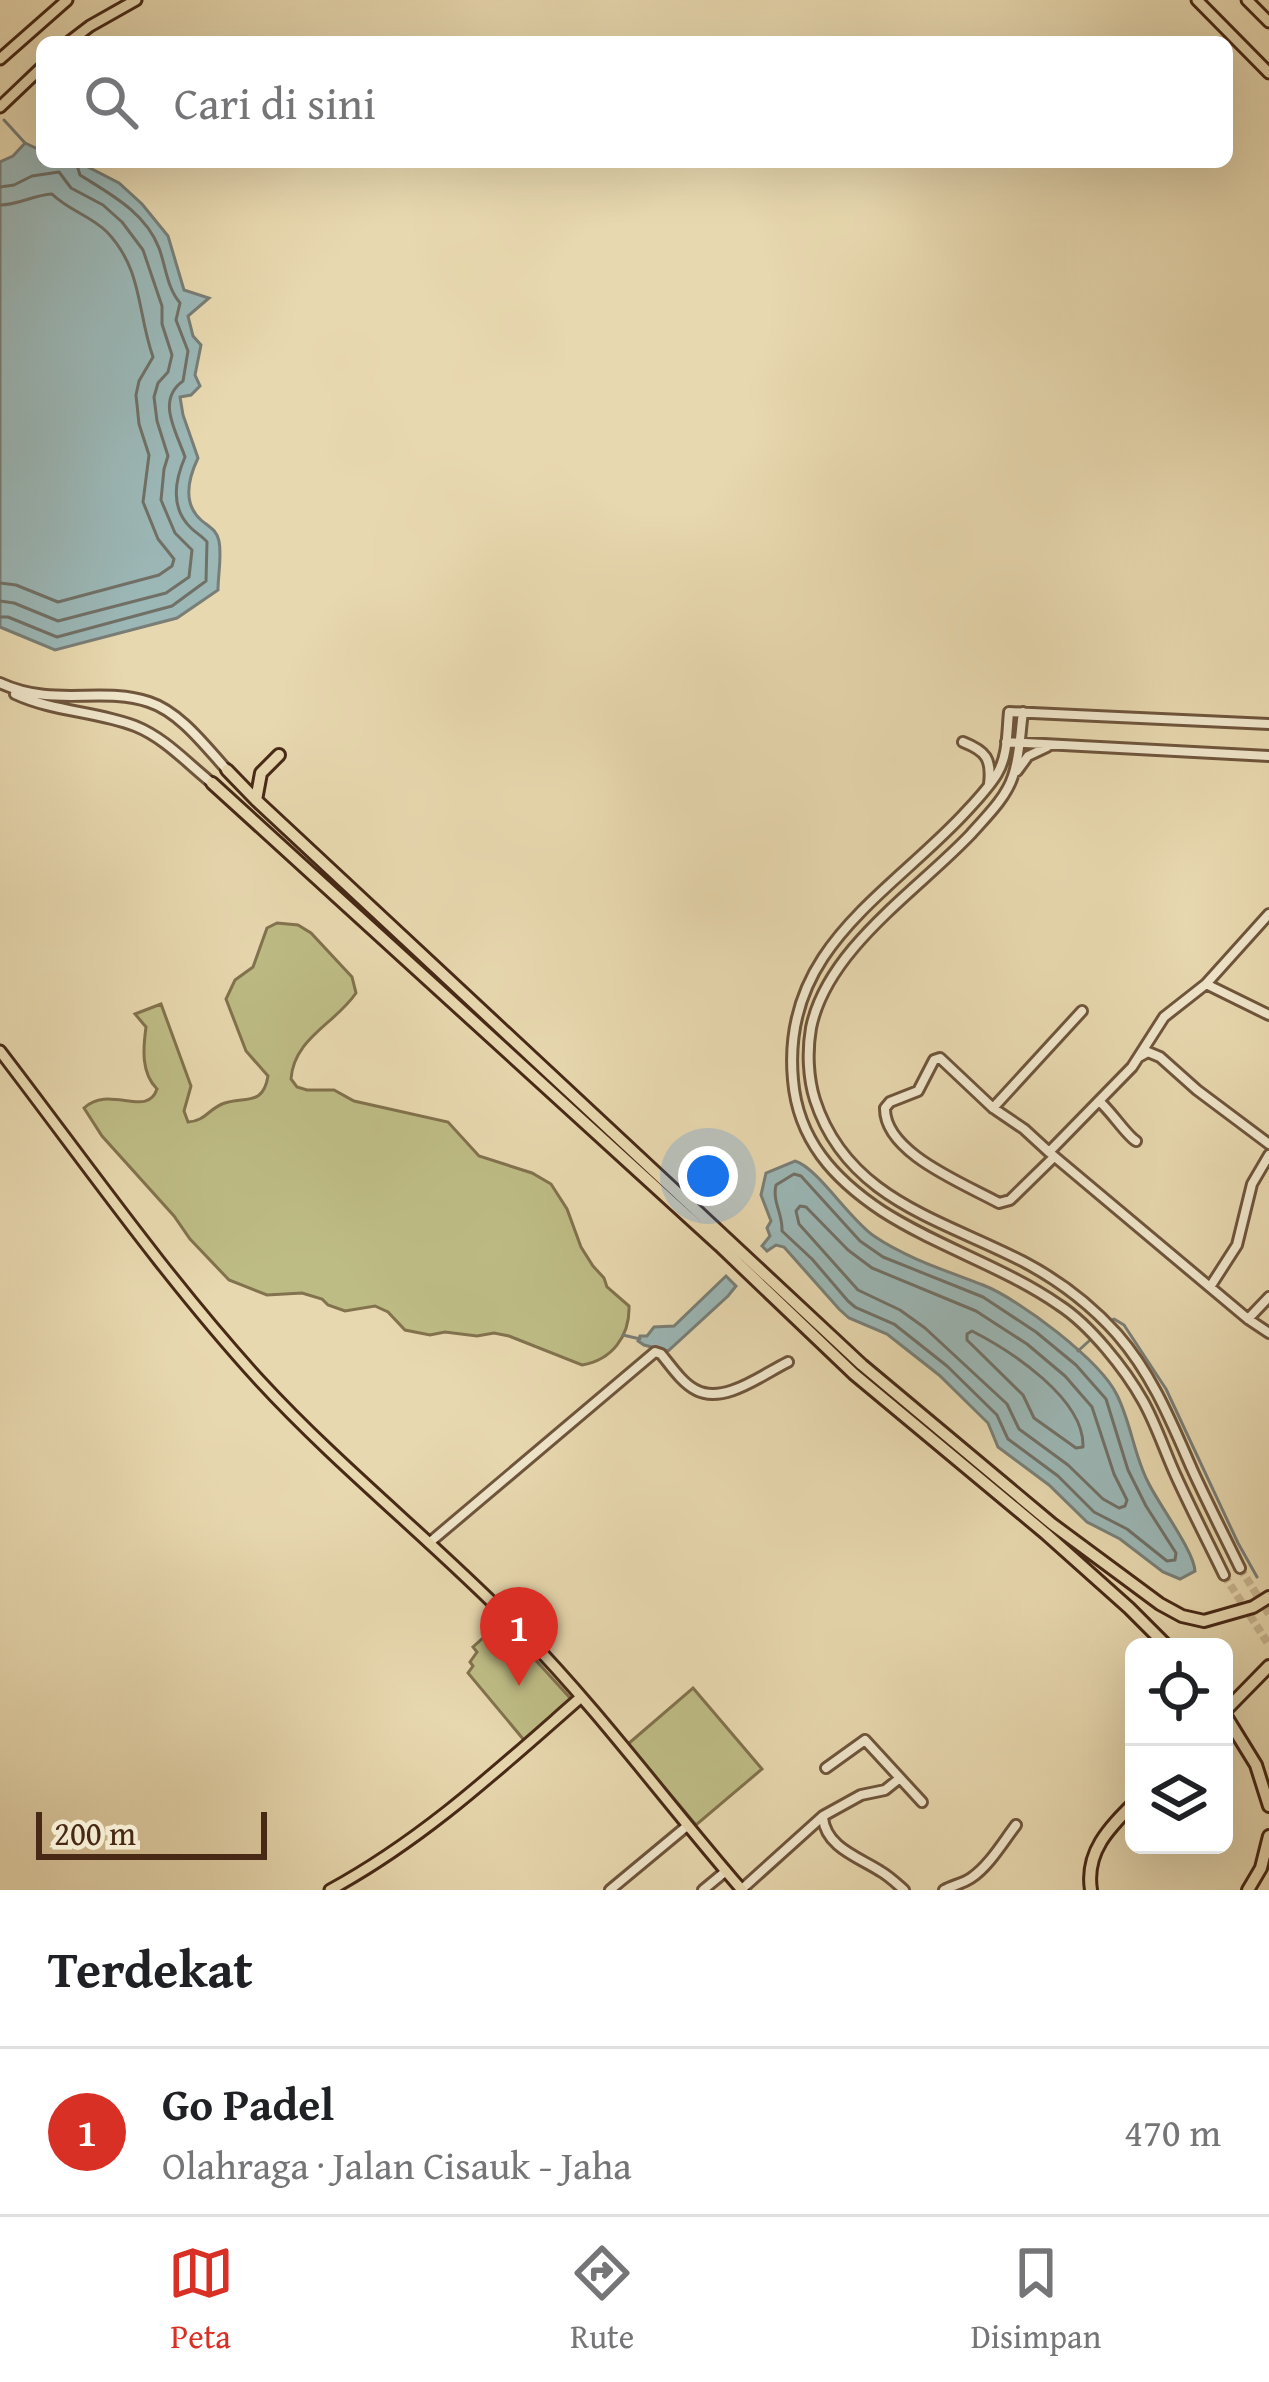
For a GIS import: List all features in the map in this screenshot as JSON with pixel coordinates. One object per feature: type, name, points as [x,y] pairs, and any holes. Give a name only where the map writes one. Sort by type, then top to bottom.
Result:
[{"type":"highway","points":[[256,800],[261,773],[278,754]]},
{"type":"highway","points":[[227,770],[862,1365],[1052,1524],[1182,1616],[1204,1621],[1269,1597]]},
{"type":"highway","points":[[212,783],[854,1374],[1045,1533],[1158,1638]]},
{"type":"highway","points":[[1233,1703],[1269,1666]]},
{"type":"highway","points":[[1233,1727],[1256,1765],[1269,1806]]},
{"type":"highway","points":[[1091,1890],[1096,1847],[1125,1812]]},
{"type":"highway","points":[[1248,1890],[1261,1868],[1268,1840]]},
{"type":"main road","points":[[0,59],[68,0]]},
{"type":"main road","points":[[77,36],[136,0]]},
{"type":"main road","points":[[1197,0],[1233,36]]},
{"type":"main road","points":[[1247,0],[1269,22]]},
{"type":"main road","points":[[1233,36],[1269,73]]},
{"type":"main road","points":[[0,107],[36,74]]},
{"type":"main road","points":[[0,1052],[261,1382],[527,1636],[742,1890]]},
{"type":"main road","points":[[330,1890],[376,1865],[452,1811],[580,1698]]},
{"type":"street","points":[[0,684],[33,695],[151,702],[175,717],[227,770]]},
{"type":"street","points":[[0,684],[33,702],[104,716],[158,737],[212,783]]},
{"type":"street","points":[[1224,1575],[1144,1402],[1110,1354],[1065,1308],[1018,1279],[908,1227],[838,1178],[805,1126],[794,1091],[790,1053],[807,983],[822,956],[941,837],[1000,770],[1010,712],[1269,724]]},
{"type":"street","points":[[1013,776],[1023,712]]},
{"type":"street","points":[[963,742],[982,749],[988,758],[988,785]]},
{"type":"street","points":[[1006,742],[1269,757]]},
{"type":"street","points":[[1060,744],[1028,756],[982,822],[836,968],[812,1027],[808,1053],[812,1089],[822,1122],[851,1166],[916,1212],[1027,1263],[1076,1294],[1118,1335],[1159,1392],[1240,1568]]},
{"type":"street","points":[[1269,914],[1206,984],[1164,1017],[1138,1058],[1052,1155],[1010,1200],[999,1203],[915,1156],[898,1141],[884,1115],[890,1102],[918,1090],[938,1058],[993,1108],[1024,1129],[1052,1155],[1248,1319],[1269,1333]]},
{"type":"street","points":[[1206,984],[1269,1015]]},
{"type":"street","points":[[993,1108],[1082,1011]]},
{"type":"street","points":[[1138,1058],[1148,1052],[1160,1057],[1269,1144]]},
{"type":"street","points":[[1099,1101],[1136,1141]]},
{"type":"street","points":[[1210,1287],[1238,1245],[1252,1184],[1269,1155]]},
{"type":"street","points":[[877,1207],[887,1193]]},
{"type":"street","points":[[1248,1319],[1269,1297]]},
{"type":"street","points":[[430,1543],[655,1352],[697,1391],[711,1394],[727,1394],[788,1362]]},
{"type":"street","points":[[826,1768],[865,1740],[922,1802]]},
{"type":"street","points":[[742,1890],[823,1816],[861,1795],[885,1790],[900,1778]]},
{"type":"street","points":[[823,1816],[824,1830],[850,1856],[884,1873],[904,1890]]},
{"type":"street","points":[[944,1890],[977,1874],[1016,1825]]},
{"type":"street","points":[[610,1890],[687,1826]]},
{"type":"street","points":[[703,1890],[726,1871]]},
{"type":"shaded area","points":[[277,923],[298,925],[311,933],[352,977],[356,993],[299,1053],[291,1079],[297,1087],[334,1090],[354,1101],[448,1122],[479,1156],[551,1184],[593,1266],[607,1287],[629,1306],[622,1337],[610,1352],[582,1365],[509,1336],[405,1330],[375,1306],[345,1311],[302,1293],[267,1295],[229,1280],[102,1136],[84,1108],[105,1099],[145,1101],[157,1089],[146,1068],[146,1027],[135,1014],[161,1004],[191,1086],[184,1111],[188,1122],[222,1104],[262,1093],[268,1076],[246,1051],[226,999],[235,980],[253,967],[267,928]]},
{"type":"shaded area","points":[[501,1622],[571,1699],[524,1740],[468,1673],[477,1652],[473,1647]]},
{"type":"shaded area","points":[[693,1688],[762,1769],[696,1825],[628,1744]]},
{"type":"water","points":[[25,143],[36,148],[36,168],[90,168],[119,183],[168,236],[184,290],[209,298],[188,316],[193,336],[201,345],[195,375],[200,386],[180,397],[198,458],[189,498],[195,513],[218,537],[218,590],[177,618],[55,650],[0,627],[0,162]]},
{"type":"water","points":[[795,1161],[814,1173],[874,1236],[998,1292],[1057,1332],[1094,1365],[1117,1395],[1143,1472],[1195,1571],[1180,1579],[1163,1572],[1120,1539],[1087,1522],[1049,1485],[998,1447],[988,1423],[939,1375],[887,1334],[849,1318],[784,1247],[776,1245],[767,1251],[762,1246],[770,1236],[771,1221],[761,1195],[766,1173]]},
{"type":"water","points":[[726,1276],[736,1286],[668,1351],[638,1341],[654,1327],[674,1326]]},
{"type":"waterway","points":[[4,120],[25,143]]},
{"type":"waterway","points":[[1110,1321],[1124,1325],[1166,1389],[1257,1577]]},
{"type":"waterway","points":[[623,1335],[640,1339]]},
{"type":"waterway","points":[[1078,1351],[1089,1341]]},
{"type":"tunnel","points":[[1240,1568],[1269,1614]]},
{"type":"tunnel","points":[[1224,1575],[1269,1645]]},
{"type":"place","name":"Go Padel","points":[[519,1686]]}]
